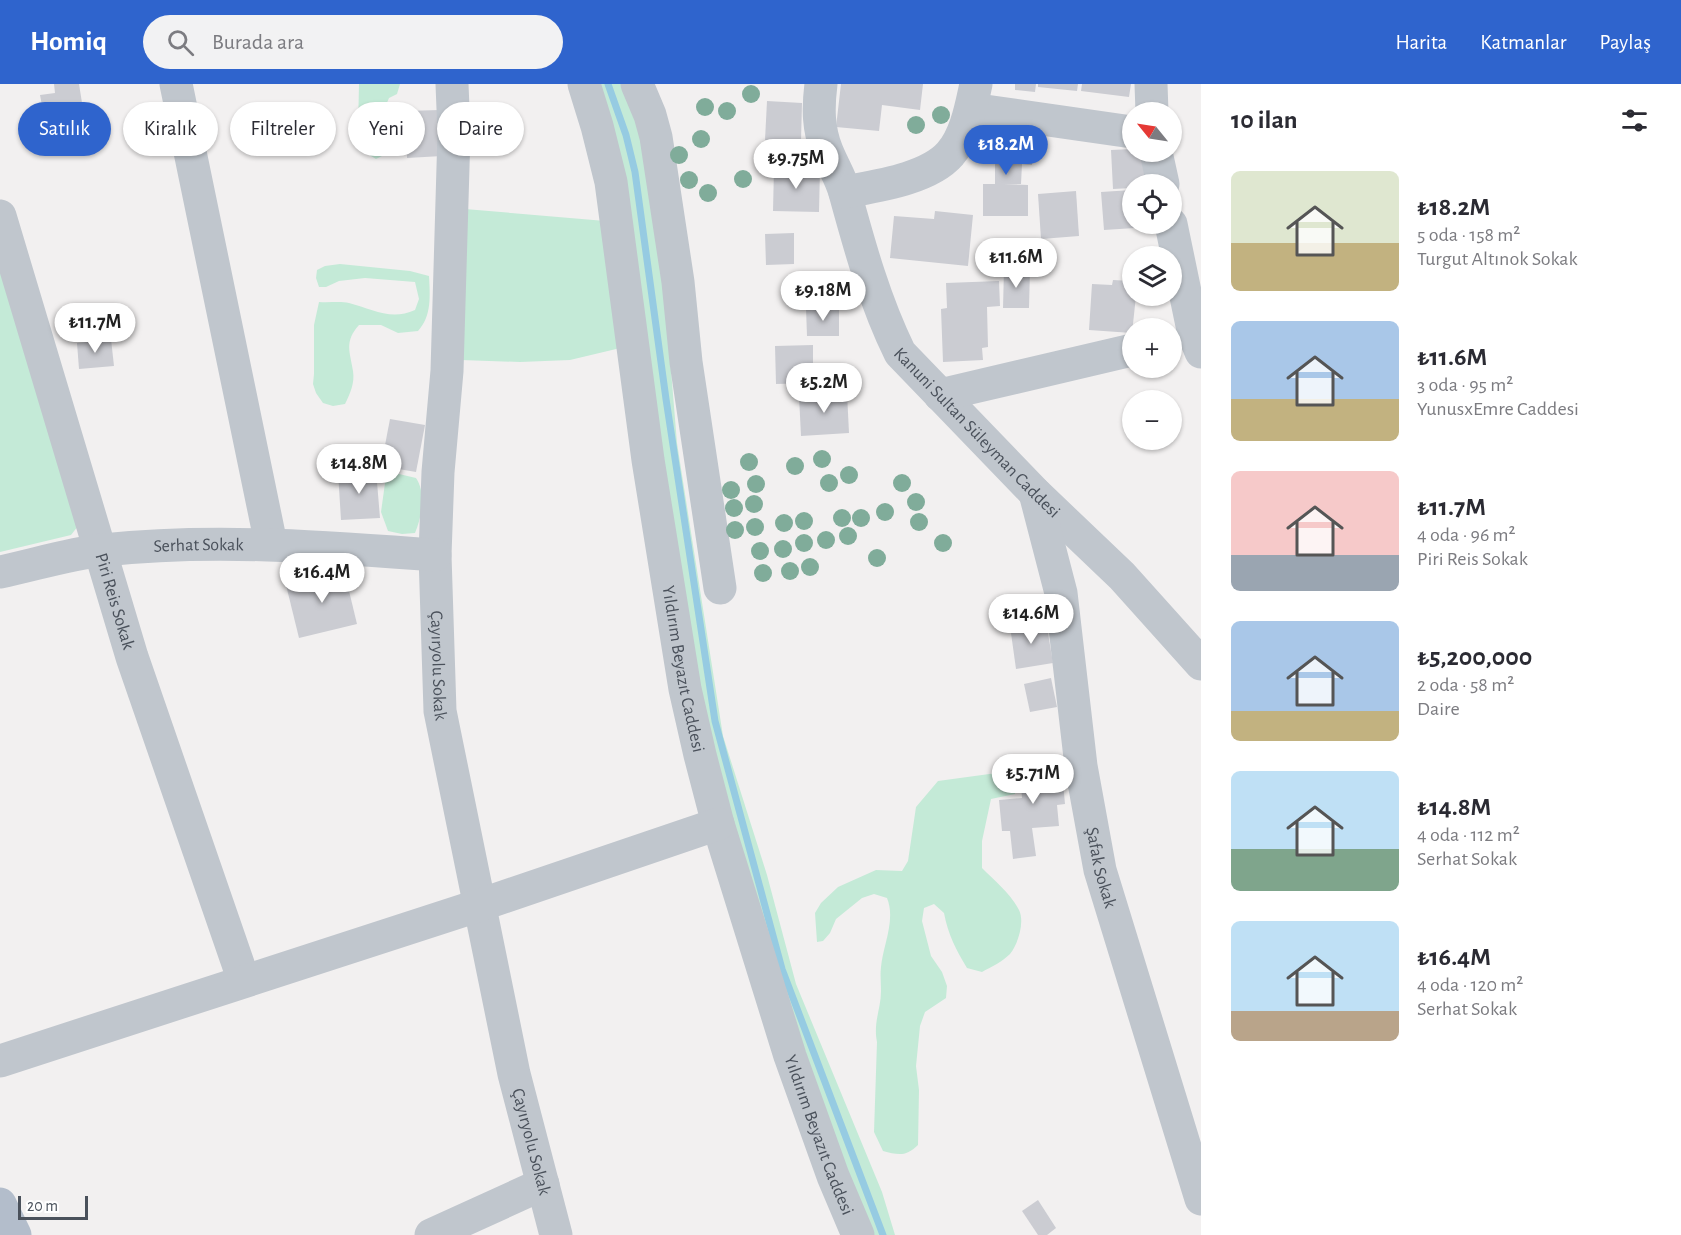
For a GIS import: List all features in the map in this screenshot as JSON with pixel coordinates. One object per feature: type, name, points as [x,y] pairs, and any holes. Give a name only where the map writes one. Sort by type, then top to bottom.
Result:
[{"type":"main road","points":[[0,1204],[15,1235]]},
{"type":"street","points":[[176,84],[271,544]]},
{"type":"street","name":"Çayıryolu Sokak","points":[[452,84],[454,133],[447,371],[438,472],[435,555],[440,711],[514,1074],[556,1235]]},
{"type":"street","name":"Yıldırım Beyazıt Caddesi","points":[[584,84],[611,182],[648,460],[685,689],[718,824],[790,1056],[833,1176],[858,1235]]},
{"type":"street","points":[[637,84],[656,137],[678,282],[686,362],[720,588]]},
{"type":"street","name":"Kanuni Sultan Süleyman Caddesi","points":[[821,84],[819,118],[822,134],[845,192],[886,325],[900,353],[1035,493],[1122,576],[1201,664]]},
{"type":"street","points":[[1151,84],[1152,102]]},
{"type":"street","points":[[845,192],[885,184],[937,165],[950,154],[960,138],[973,97],[1122,130]]},
{"type":"street","name":"Piri Reis Sokak","points":[[0,216],[132,657],[244,981]]},
{"type":"street","points":[[1173,234],[1192,340]]},
{"type":"street","points":[[940,395],[1122,352]]},
{"type":"street","name":"Şafak Sokak","points":[[1035,493],[1061,592],[1081,766],[1100,870],[1201,1199]]},
{"type":"street","name":"Serhat Sokak","points":[[0,572],[100,550],[163,545],[271,544],[435,555]]},
{"type":"street","points":[[0,1061],[480,905],[718,824]]},
{"type":"street","points":[[431,1235],[543,1184]]},
{"type":"green space","points":[[359,84],[400,84],[397,94],[389,98],[388,102],[359,102]]},
{"type":"green space","points":[[596,84],[623,84],[646,149],[660,236],[677,443],[723,736],[767,875],[796,984],[882,1192],[895,1235],[864,1235],[828,1143],[706,730]]},
{"type":"green space","points":[[465,209],[617,222],[633,345],[570,360],[520,362],[461,360]]},
{"type":"green space","points":[[0,250],[78,526],[71,535],[0,552]]},
{"type":"green space","points":[[340,264],[410,271],[429,276],[430,298],[426,319],[418,331],[398,333],[381,325],[359,325],[350,342],[352,388],[345,404],[333,406],[323,403],[313,384],[314,325],[319,302],[346,302],[382,313],[398,314],[415,310],[419,299],[415,282],[365,278],[339,281],[326,287],[319,287],[316,278],[317,270],[325,266]]},
{"type":"green space","points":[[399,474],[416,478],[421,491],[420,519],[415,533],[402,534],[388,531],[381,512],[386,476]]},
{"type":"green space","points":[[1004,772],[1014,773],[1015,794],[991,799],[982,841],[982,868],[1016,904],[1021,915],[1018,939],[1010,954],[982,972],[967,968],[953,942],[944,913],[934,904],[924,908],[922,921],[931,956],[942,972],[947,986],[946,998],[925,1012],[920,1026],[916,1066],[919,1090],[918,1145],[910,1152],[902,1154],[883,1151],[874,1132],[876,1028],[881,998],[882,959],[890,924],[887,898],[874,894],[862,898],[836,919],[830,933],[823,941],[817,942],[815,913],[821,903],[838,887],[876,870],[902,871],[908,861],[916,807],[938,781]]},
{"type":"building","points":[[54,84],[79,84],[82,102],[41,102],[40,95],[55,93]]},
{"type":"building","points":[[841,84],[923,84],[920,110],[882,105],[879,131],[836,127]]},
{"type":"building","points":[[1015,84],[1036,84],[1035,92],[1015,90]]},
{"type":"building","points":[[1038,84],[1078,84],[1077,91],[1038,87]]},
{"type":"building","points":[[1082,84],[1131,84],[1129,97],[1081,91]]},
{"type":"building","points":[[767,101],[802,103],[801,141],[765,140]]},
{"type":"building","points":[[425,110],[437,110],[437,156],[442,156],[407,158],[407,156],[425,156]]},
{"type":"building","points":[[981,138],[1033,140],[1032,165],[1022,164],[1021,184],[1004,184],[1028,185],[1028,216],[983,216],[983,184],[995,184],[995,164],[980,163]]},
{"type":"building","points":[[1122,149],[1122,162],[1146,162],[1146,174],[1122,174],[1122,189],[1113,189],[1111,150]]},
{"type":"building","points":[[774,168],[820,169],[819,212],[773,211]]},
{"type":"building","points":[[1076,191],[1079,236],[1041,239],[1038,194]]},
{"type":"building","points":[[1122,191],[1122,229],[1104,230],[1101,192]]},
{"type":"building","points":[[935,211],[973,215],[968,266],[890,258],[894,216],[934,219]]},
{"type":"building","points":[[794,233],[794,264],[766,265],[765,234]]},
{"type":"building","points":[[1004,269],[1030,270],[1029,308],[1003,308]]},
{"type":"building","points":[[1113,280],[1122,280],[1122,306],[1135,306],[1134,318],[1122,318],[1122,332],[1089,330],[1092,284],[1112,285]]},
{"type":"building","points":[[999,281],[1000,306],[987,307],[988,347],[982,348],[983,360],[943,362],[941,309],[947,308],[946,283]]},
{"type":"building","points":[[806,308],[839,308],[839,336],[807,336]]},
{"type":"building","points":[[111,339],[114,366],[79,369],[77,343]]},
{"type":"building","points":[[813,345],[813,383],[776,384],[775,346]]},
{"type":"building","points":[[847,393],[849,433],[801,436],[799,396]]},
{"type":"building","points":[[390,419],[425,425],[416,472],[381,466]]},
{"type":"building","points":[[376,470],[380,518],[341,520],[338,472]]},
{"type":"building","points":[[344,570],[357,624],[299,638],[286,585]]},
{"type":"building","points":[[1046,621],[1053,663],[1016,669],[1010,626]]},
{"type":"building","points":[[1051,678],[1057,707],[1030,712],[1024,684]]},
{"type":"building","points":[[1061,760],[1065,804],[1057,805],[1059,826],[1032,828],[1036,856],[1013,859],[1010,831],[1002,831],[999,800],[1022,798],[1019,764]]},
{"type":"building","points":[[1038,1200],[1056,1228],[1047,1235],[1038,1235],[1022,1211]]},
{"type":"waterway","points":[[608,84],[626,135],[635,172],[666,399],[715,721],[782,969],[883,1235]]}]
